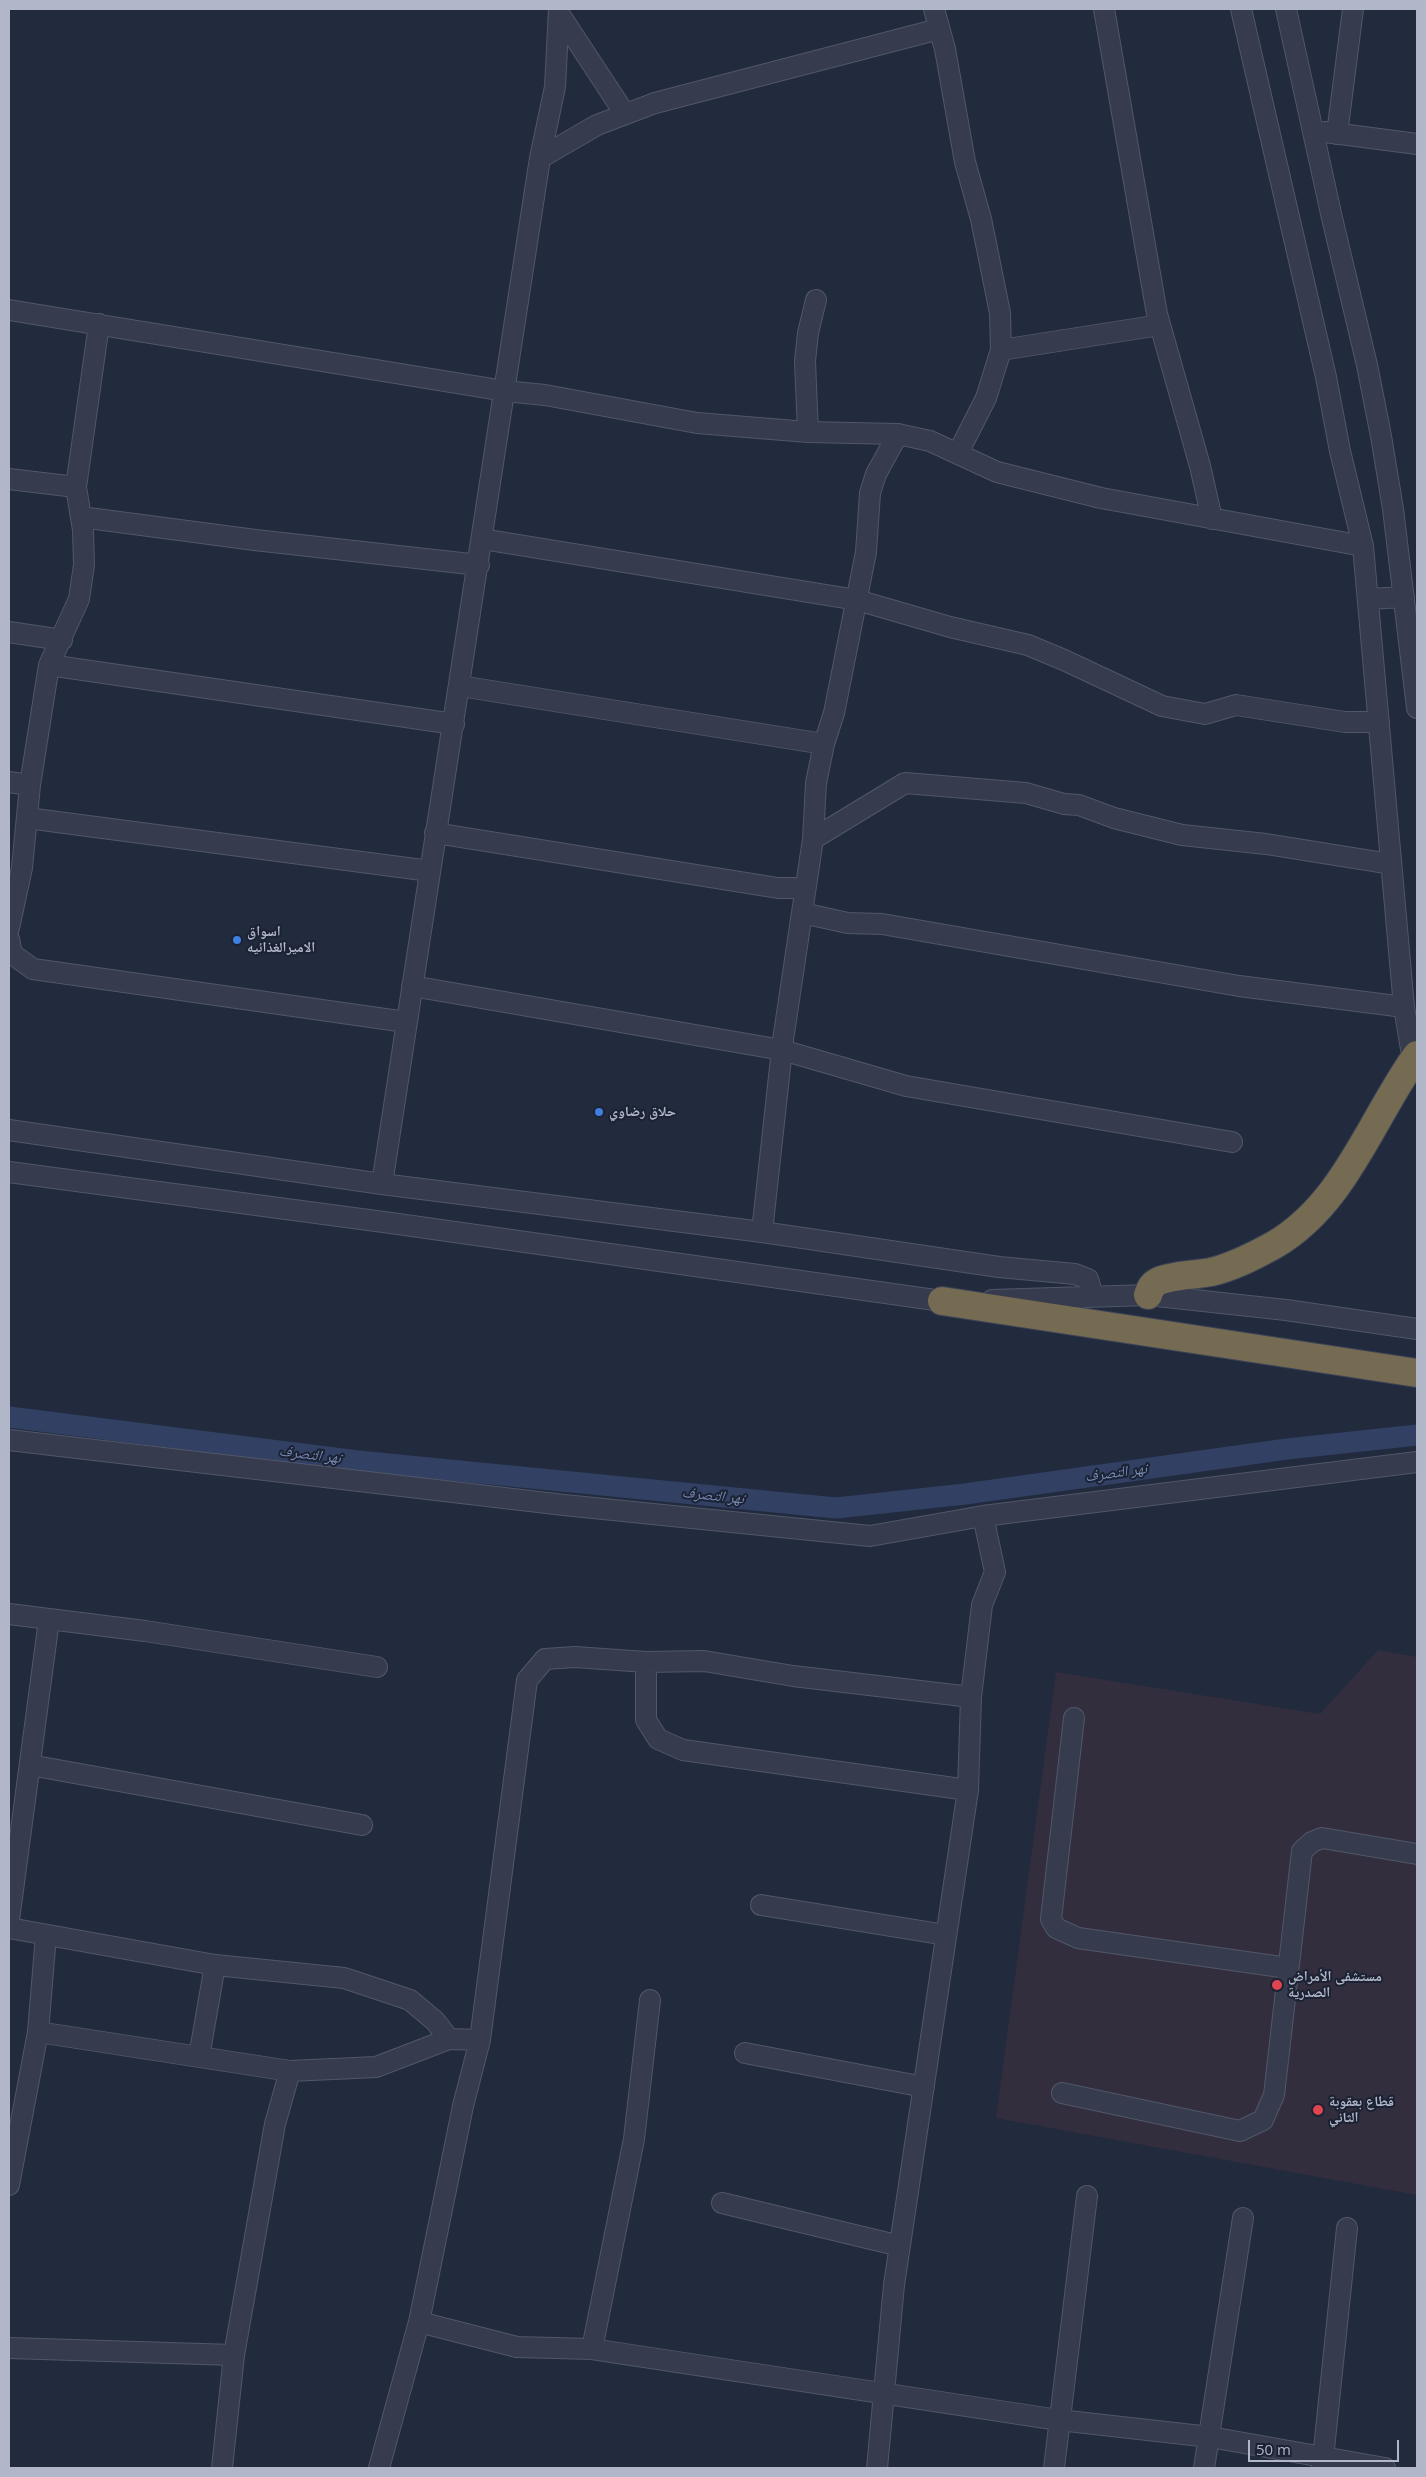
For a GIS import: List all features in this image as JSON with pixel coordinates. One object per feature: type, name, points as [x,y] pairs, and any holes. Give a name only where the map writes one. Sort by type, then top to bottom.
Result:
[{"type":"highway","points":[[1148,1295],[1151,1286],[1159,1280],[1212,1272],[1246,1260],[1276,1243],[1307,1219],[1349,1170],[1415,1058]]},
{"type":"highway","points":[[942,1301],[1417,1373]]},
{"type":"street","points":[[934,9],[965,162],[981,219],[1000,313],[1001,350],[986,398],[958,454]]},
{"type":"street","points":[[1104,9],[1138,213],[1160,326],[1200,466],[1212,519]]},
{"type":"street","points":[[1241,9],[1326,376],[1340,451],[1363,546],[1404,1007],[1415,1058]]},
{"type":"street","points":[[1286,9],[1376,410],[1393,509],[1417,708]]},
{"type":"street","points":[[1337,134],[1353,9]]},
{"type":"street","points":[[559,12],[626,114]]},
{"type":"street","points":[[382,1184],[435,833],[479,565],[540,158],[555,87],[559,12]]},
{"type":"street","points":[[540,158],[597,125],[655,103],[939,29]]},
{"type":"street","points":[[1313,131],[1417,144]]},
{"type":"street","points":[[808,432],[805,361],[808,333],[816,300]]},
{"type":"street","points":[[9,310],[504,391],[545,395],[697,423],[808,432],[898,434],[930,441],[997,472],[1101,498],[1363,546]]},
{"type":"street","points":[[9,928],[22,868],[30,785],[49,665],[79,599],[84,565],[81,516],[76,487],[99,324]]},
{"type":"street","points":[[1001,350],[1160,326]]},
{"type":"street","points":[[762,1232],[782,1050],[804,888],[813,839],[816,783],[824,744],[834,713],[866,552],[870,493],[876,474],[898,434]]},
{"type":"street","points":[[9,479],[76,487]]},
{"type":"street","points":[[81,516],[256,540],[479,565]]},
{"type":"street","points":[[482,539],[857,600],[950,627],[1028,645],[1162,706],[1205,714],[1236,706],[1345,722],[1379,722]]},
{"type":"street","points":[[1368,599],[1404,597]]},
{"type":"street","points":[[9,632],[62,640]]},
{"type":"street","points":[[49,665],[454,724]]},
{"type":"street","points":[[460,686],[824,744]]},
{"type":"street","points":[[9,782],[30,785]]},
{"type":"street","points":[[813,839],[905,783],[1026,793],[1064,804],[1079,805],[1114,818],[1182,835],[1266,844],[1391,864]]},
{"type":"street","points":[[27,818],[430,871]]},
{"type":"street","points":[[435,833],[778,888],[804,888]]},
{"type":"street","points":[[802,913],[848,923],[882,924],[1239,986],[1404,1007]]},
{"type":"street","points":[[9,939],[12,954],[33,969],[406,1022]]},
{"type":"street","points":[[412,986],[782,1050],[906,1086],[1232,1142]]},
{"type":"street","points":[[9,1130],[382,1184],[762,1232],[999,1267],[1075,1274],[1088,1279],[1093,1296]]},
{"type":"street","points":[[9,1172],[391,1223],[942,1301],[1148,1295],[1286,1310],[1417,1329]]},
{"type":"street","points":[[9,1440],[564,1505],[870,1536],[983,1516],[1417,1462]]},
{"type":"street","points":[[877,2468],[886,2394],[894,2285],[968,1790],[971,1697],[982,1605],[996,1572],[983,1516]]},
{"type":"street","points":[[9,1614],[155,1632],[378,1667]]},
{"type":"street","points":[[9,1920],[49,1620]]},
{"type":"street","points":[[379,2468],[419,2322],[463,2106],[480,2040],[527,1680],[545,1659],[575,1657],[646,1662],[704,1661],[793,1676],[971,1697]]},
{"type":"street","points":[[646,1662],[646,1720],[658,1739],[683,1750],[968,1790]]},
{"type":"street","points":[[1074,1718],[1051,1919],[1056,1928],[1078,1938],[1288,1968]]},
{"type":"street","points":[[30,1766],[362,1825]]},
{"type":"street","points":[[1062,2093],[1240,2131],[1262,2120],[1274,2095],[1302,1852],[1312,1842],[1322,1838],[1417,1854]]},
{"type":"street","points":[[761,1906],[946,1935]]},
{"type":"street","points":[[9,1928],[215,1965],[344,1978],[410,2000],[435,2021],[449,2040]]},
{"type":"street","points":[[9,2184],[38,2032],[46,1935]]},
{"type":"street","points":[[199,2057],[215,1965]]},
{"type":"street","points":[[592,2349],[634,2140],[650,2000]]},
{"type":"street","points":[[38,2032],[290,2071],[376,2067],[449,2040],[480,2040]]},
{"type":"street","points":[[745,2053],[924,2087]]},
{"type":"street","points":[[222,2468],[234,2355],[275,2124],[290,2071]]},
{"type":"street","points":[[1054,2468],[1087,2196]]},
{"type":"street","points":[[722,2203],[900,2246]]},
{"type":"street","points":[[1204,2468],[1243,2218]]},
{"type":"street","points":[[1323,2464],[1347,2228]]},
{"type":"street","points":[[419,2322],[517,2347],[592,2349],[1059,2420],[1210,2437],[1323,2464],[1385,2468]]},
{"type":"street","points":[[9,2348],[234,2355]]},
{"type":"shaded area","points":[[1378,1650],[1417,1657],[1417,2195],[996,2118],[1056,1672],[1320,1714]]},
{"type":"waterway","name":"نهر التصرف","points":[[9,1417],[358,1461],[836,1508],[965,1494],[1287,1449],[1417,1435]]},
{"type":"place","name":"اسواق الاميرالغذائيه","points":[[237,940]]},
{"type":"place","name":"حلاق رضاوي","points":[[599,1112]]},
{"type":"place","name":"مستشفى الأمراض الصدرية","points":[[1277,1985]]},
{"type":"place","name":"قطاع بعقوبة الثاني","points":[[1318,2110]]}]
